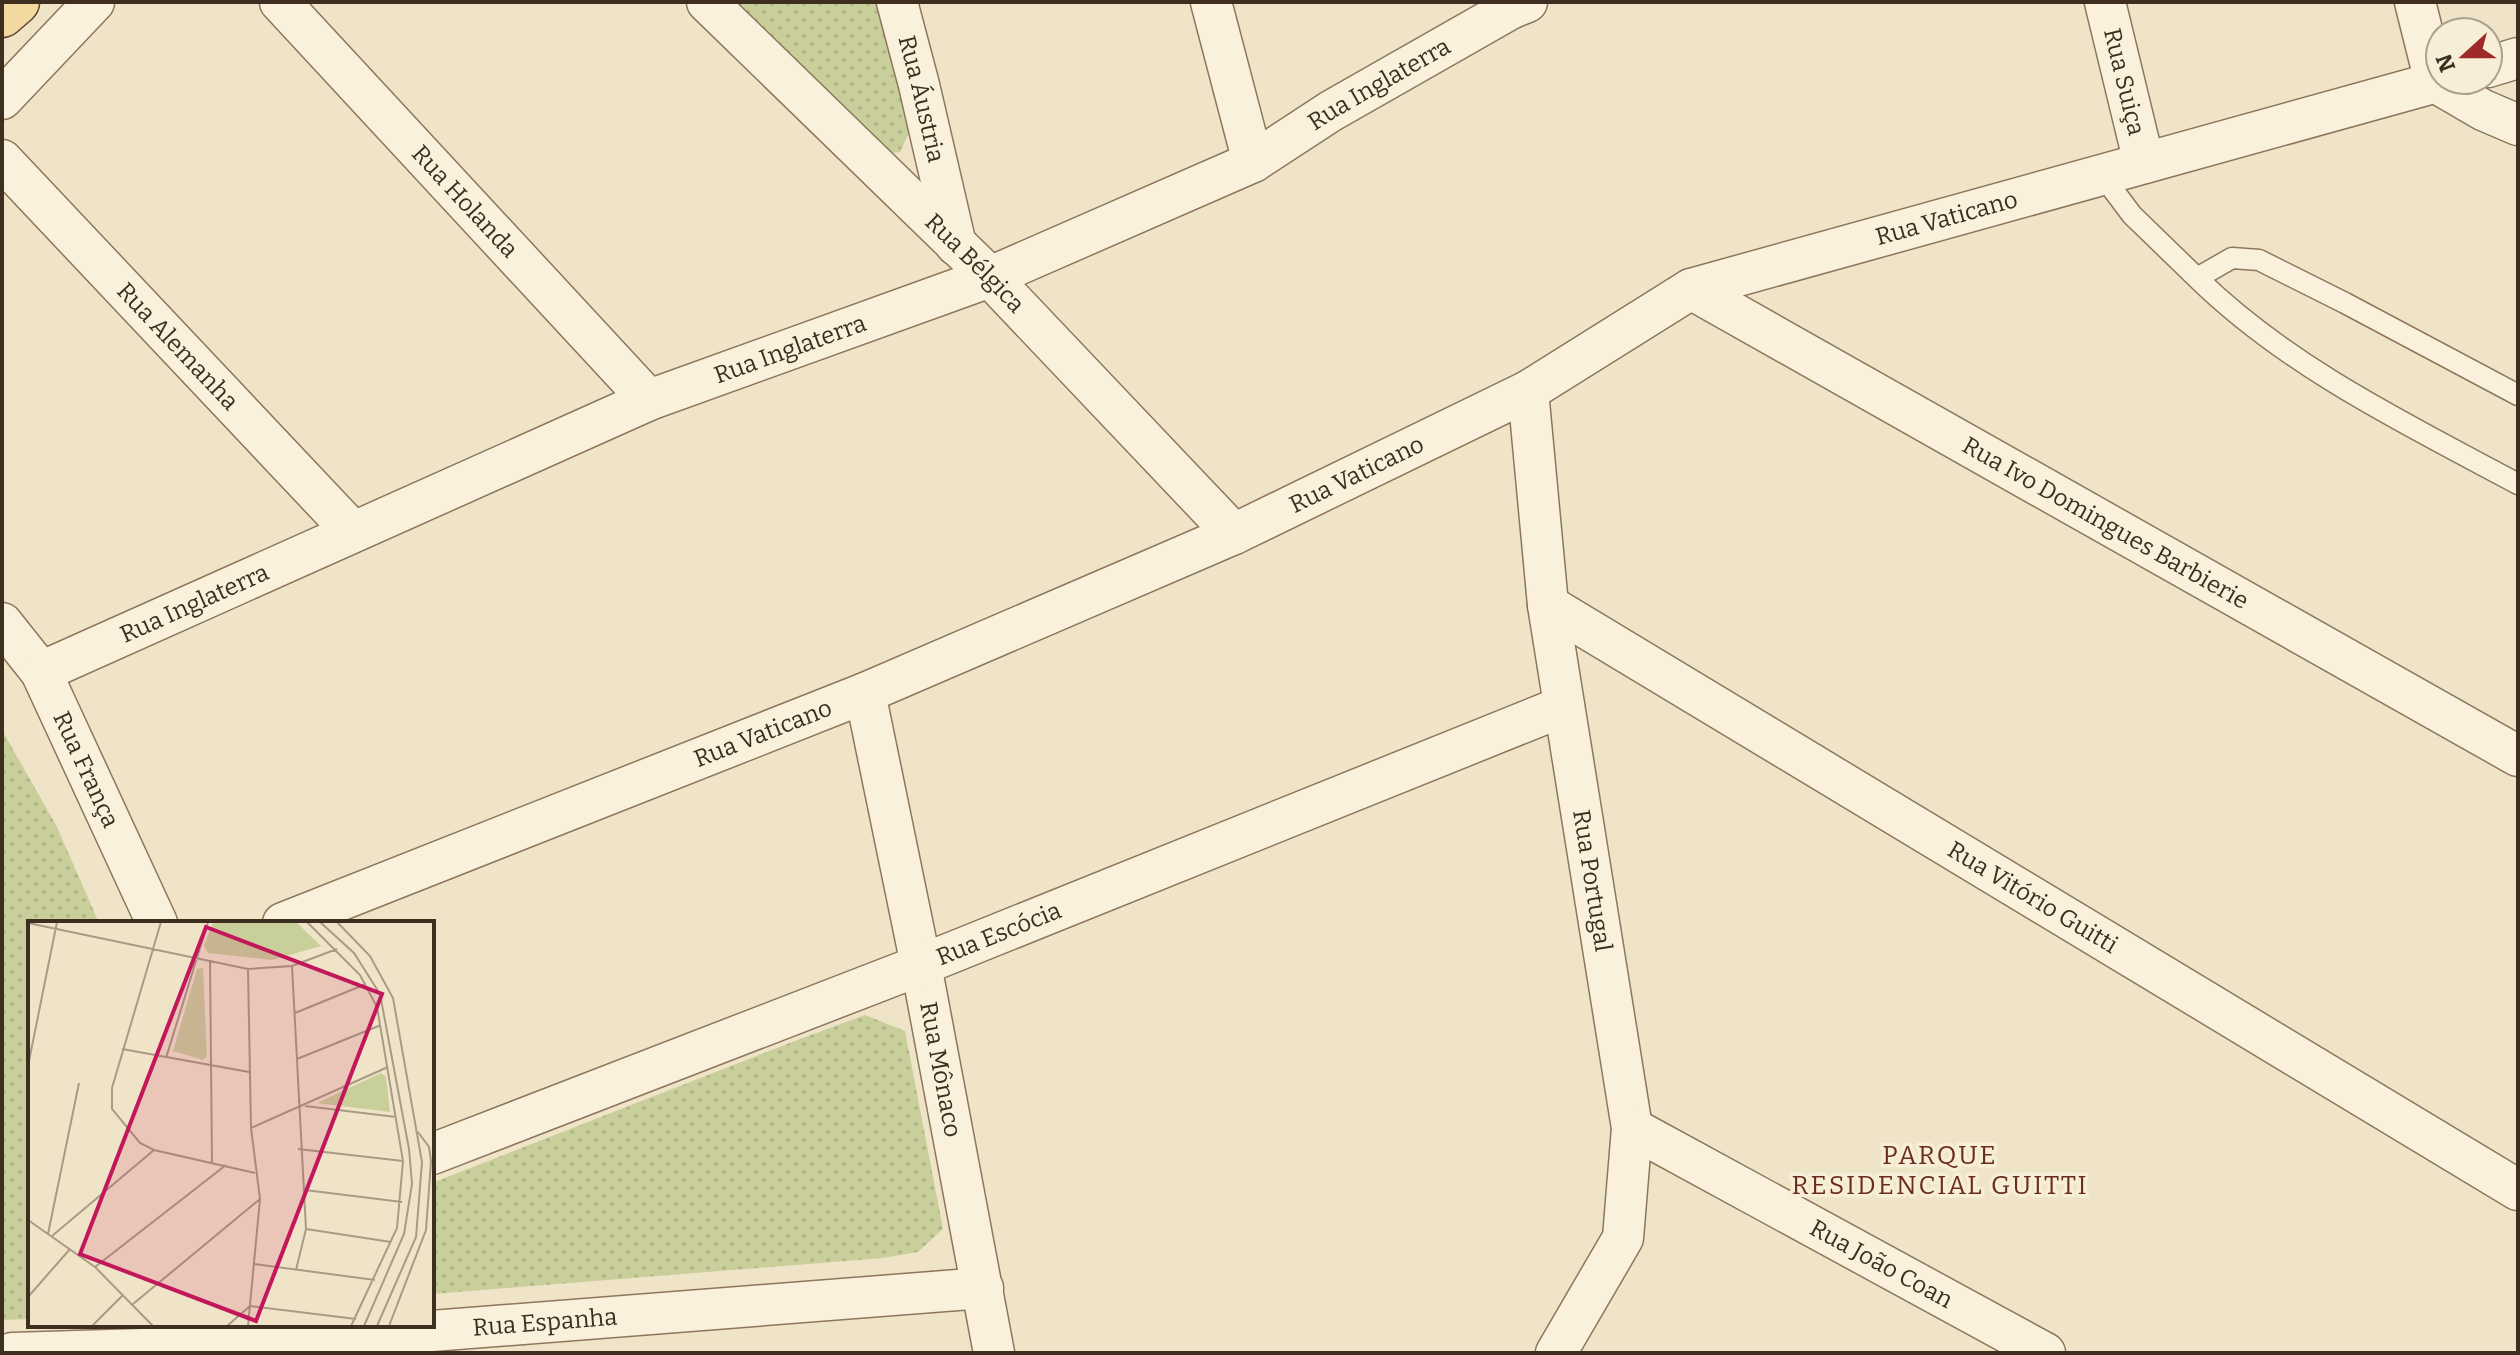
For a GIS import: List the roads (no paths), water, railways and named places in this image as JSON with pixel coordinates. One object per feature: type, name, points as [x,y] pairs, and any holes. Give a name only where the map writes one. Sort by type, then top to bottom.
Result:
[{"type":"main road","points":[[2,15],[17,2]]},
{"type":"street","points":[[2,99],[94,2]]},
{"type":"street","name":"Rua Holanda","points":[[280,2],[649,400]]},
{"type":"street","name":"Rua Bélgica","points":[[707,2],[990,277],[1234,534]]},
{"type":"street","name":"Rua Áustria","points":[[897,2],[956,245]]},
{"type":"street","points":[[1211,2],[1253,162]]},
{"type":"street","name":"Rua Suiça","points":[[2105,2],[2144,163]]},
{"type":"street","points":[[2415,2],[2424,30]]},
{"type":"street","name":"Rua Inglaterra","points":[[41,672],[649,400],[990,277],[1253,162],[1331,111],[1515,4]]},
{"type":"street","name":"Rua Vaticano","points":[[288,921],[865,693],[1234,534],[1528,391],[1691,289],[2424,85]]},
{"type":"street","points":[[2462,96],[2483,110],[2518,125]]},
{"type":"street","name":"Rua Alemanha","points":[[2,160],[353,532]]},
{"type":"street","name":"Rua Ivo Domingues Barbierie","points":[[1691,289],[2518,756]]},
{"type":"street","name":"Rua Portugal","points":[[1528,391],[1548,605],[1632,1128],[1623,1238],[1556,1353]]},
{"type":"street","name":"Rua Vitório Guitti","points":[[1548,605],[2518,1190]]},
{"type":"street","name":"Rua França","points":[[2,623],[41,672],[156,921]]},
{"type":"street","name":"Rua Mônaco","points":[[865,693],[921,965],[994,1353]]},
{"type":"street","name":"Rua Escócia","points":[[434,1153],[921,965],[1564,706]]},
{"type":"street","name":"Rua João Coan","points":[[1632,1128],[2045,1353]]},
{"type":"street","name":"Rua Espanha","points":[[12,1353],[239,1341],[983,1288]]},
{"type":"lane","points":[[2102,175],[2132,215],[2259,334],[2375,407],[2518,484]]},
{"type":"lane","points":[[2197,278],[2232,258],[2259,260],[2518,395]]},
{"type":"district","name":"PARQUE RESIDENCIAL GUITTI","points":[[1940,1170]]}]
